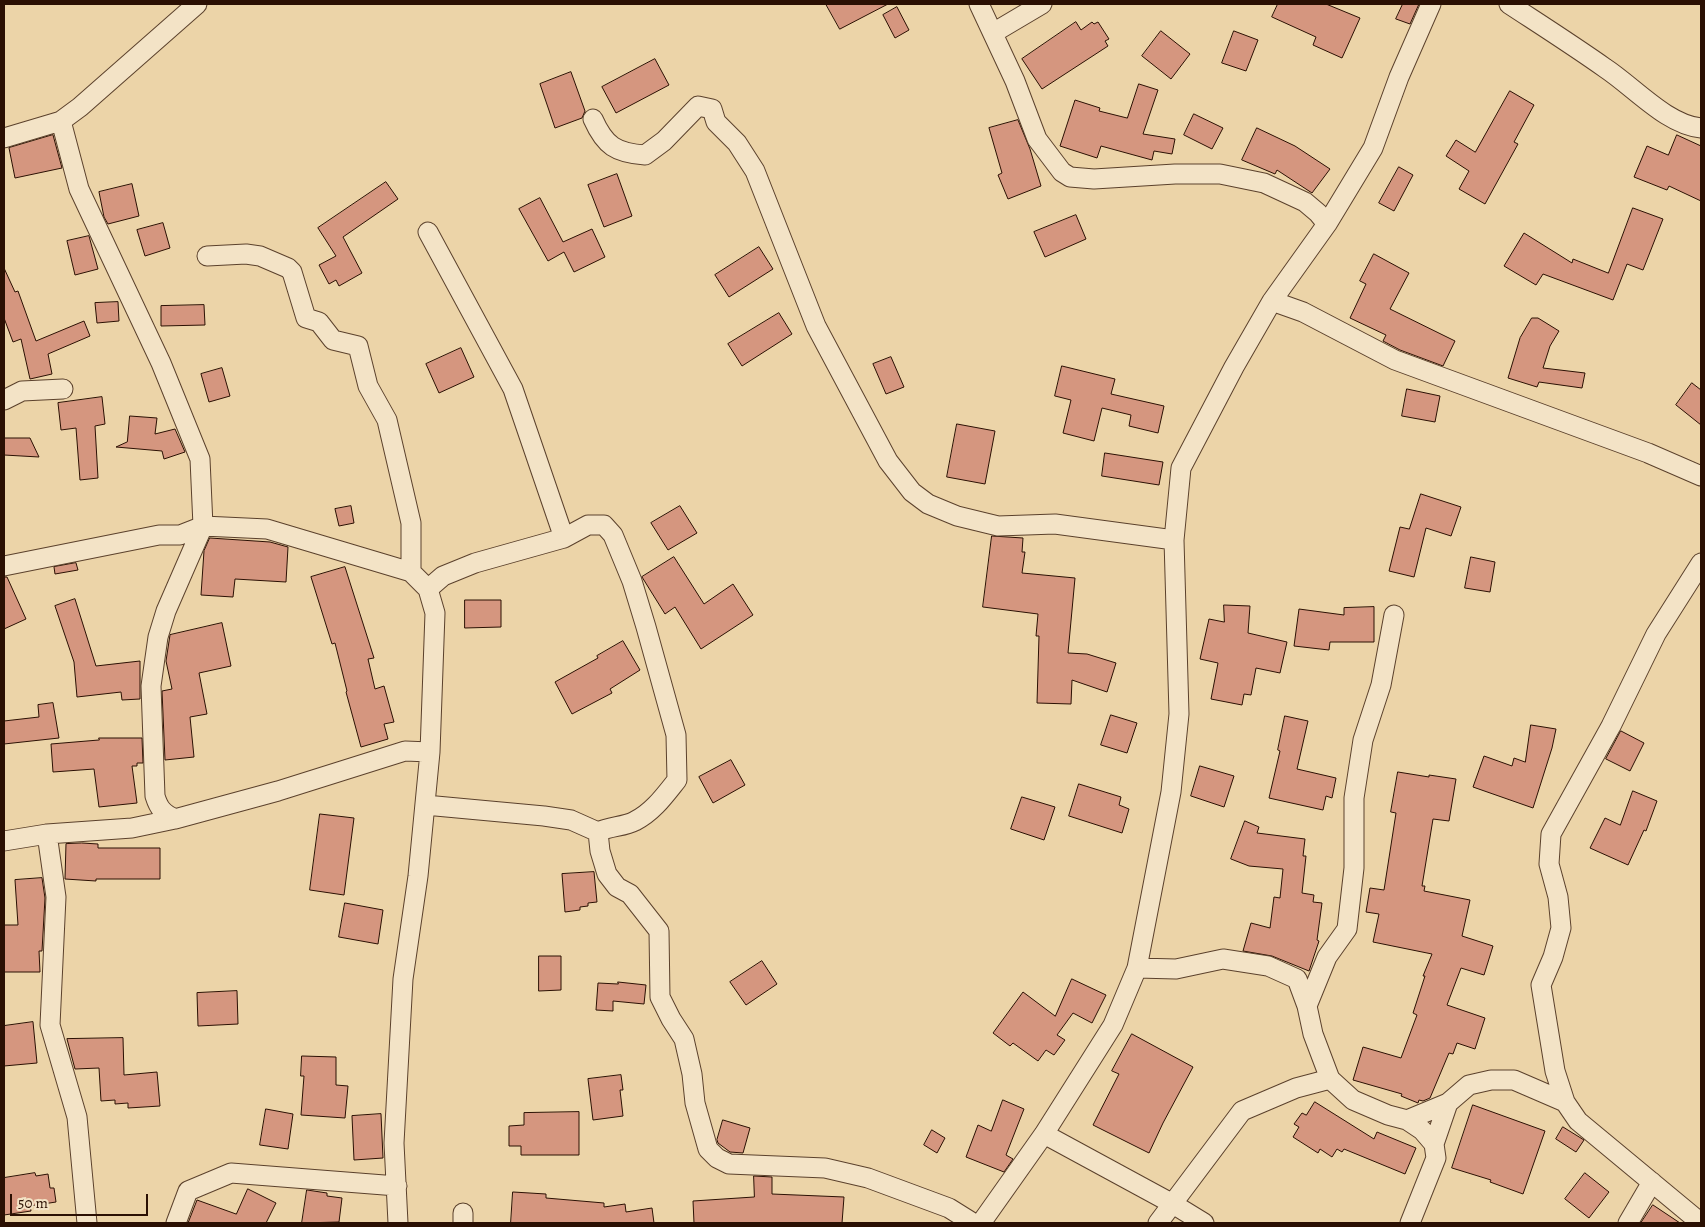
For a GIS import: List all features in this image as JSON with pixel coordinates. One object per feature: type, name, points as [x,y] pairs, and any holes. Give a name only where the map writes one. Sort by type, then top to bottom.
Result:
[{"type":"street","points":[[4,138],[61,121],[197,4]]},
{"type":"street","points":[[978,4],[1015,81],[1037,139],[1062,172],[1070,177],[1094,179],[1175,174],[1220,174],[1264,183],[1305,202],[1327,224]]},
{"type":"street","points":[[993,33],[1042,4]]},
{"type":"street","points":[[981,1223],[1044,1134],[1112,1025],[1137,968],[1171,792],[1179,714],[1174,540],[1181,468],[1234,367],[1272,301],[1327,224],[1372,148],[1430,4]]},
{"type":"street","points":[[1509,4],[1607,69],[1672,119],[1690,127],[1701,128]]},
{"type":"street","points":[[593,120],[599,133],[614,148],[626,154],[645,155],[664,141],[698,106],[712,109],[716,122],[737,143],[755,171],[816,326],[850,391],[888,460],[912,492],[928,504],[957,516],[998,526],[1055,524],[1174,540]]},
{"type":"street","points":[[61,121],[79,189],[161,363],[200,459],[203,526],[166,611],[158,636],[151,686],[156,796],[158,807],[164,814],[175,819]]},
{"type":"street","points":[[428,232],[513,389],[564,538]]},
{"type":"street","points":[[207,256],[246,254],[260,256],[288,268],[292,272],[306,318],[319,322],[332,340],[358,346],[368,386],[387,420],[411,523],[411,572]]},
{"type":"street","points":[[1272,301],[1302,312],[1395,360],[1648,452],[1701,476]]},
{"type":"street","points":[[4,400],[22,391],[63,389]]},
{"type":"street","points":[[428,589],[443,576],[475,563],[564,538],[588,525],[604,525],[612,535],[632,581],[676,735],[677,780],[653,809],[634,822],[607,827],[598,832]]},
{"type":"street","points":[[4,566],[159,536],[180,535],[203,526],[266,529],[411,572],[428,589],[435,613],[430,752],[418,876],[403,979],[394,1143],[398,1223]]},
{"type":"street","points":[[1701,563],[1656,634],[1611,726],[1551,834],[1549,864],[1558,897],[1561,928],[1553,957],[1541,984],[1555,1071],[1565,1102],[1578,1121],[1701,1223]]},
{"type":"street","points":[[1307,1006],[1327,957],[1347,929],[1354,868],[1354,798],[1363,740],[1381,685],[1394,615]]},
{"type":"street","points":[[4,841],[47,834],[132,828],[175,819],[278,791],[404,751],[430,752]]},
{"type":"street","points":[[425,805],[553,817],[571,820],[598,832]]},
{"type":"street","points":[[598,832],[600,851],[607,874],[617,887],[630,894],[659,931],[660,997],[684,1039],[692,1074],[695,1103],[708,1149],[717,1158],[729,1164],[825,1168],[868,1178],[949,1208],[973,1223]]},
{"type":"street","points":[[47,834],[56,898],[50,1025],[77,1117],[87,1223]]},
{"type":"street","points":[[1137,968],[1176,968],[1223,959],[1268,966],[1297,979],[1307,1006],[1313,1034],[1330,1079],[1354,1100],[1388,1115],[1407,1120],[1422,1130],[1434,1144]]},
{"type":"street","points":[[1158,1223],[1242,1111],[1296,1088],[1330,1079]]},
{"type":"street","points":[[1407,1120],[1448,1103],[1469,1085],[1490,1080],[1514,1080],[1565,1102]]},
{"type":"street","points":[[1410,1223],[1436,1158],[1434,1144],[1448,1103]]},
{"type":"street","points":[[1044,1134],[1173,1204],[1204,1223]]},
{"type":"street","points":[[176,1223],[188,1191],[231,1173],[397,1186]]},
{"type":"street","points":[[1628,1223],[1652,1182]]},
{"type":"building","points":[[826,4],[888,4],[840,29]]},
{"type":"building","points":[[1278,4],[1326,4],[1360,18],[1342,58],[1313,45],[1316,37],[1272,17]]},
{"type":"building","points":[[1403,4],[1419,4],[1410,24],[1396,19]]},
{"type":"building","points":[[897,7],[909,30],[895,38],[883,15]]},
{"type":"building","points":[[1076,22],[1081,30],[1092,22],[1094,24],[1098,22],[1109,39],[1105,41],[1108,46],[1042,89],[1022,59]]},
{"type":"building","points":[[1161,31],[1190,54],[1171,79],[1142,56]]},
{"type":"building","points":[[1234,31],[1258,40],[1246,71],[1222,63]]},
{"type":"building","points":[[655,59],[669,85],[616,113],[602,87]]},
{"type":"building","points":[[571,72],[585,111],[582,118],[555,128],[540,84]]},
{"type":"building","points":[[1139,84],[1158,90],[1143,134],[1175,139],[1172,154],[1154,151],[1152,160],[1101,146],[1097,158],[1060,146],[1075,100],[1100,108],[1099,111],[1127,118]]},
{"type":"building","points":[[1510,91],[1534,105],[1514,142],[1518,144],[1485,204],[1459,189],[1469,171],[1446,156],[1456,140],[1475,152]]},
{"type":"building","points":[[1194,114],[1223,128],[1212,149],[1184,135]]},
{"type":"building","points":[[1018,120],[1030,149],[1041,186],[1008,199],[998,175],[1002,173],[989,128]]},
{"type":"building","points":[[1257,128],[1295,146],[1330,169],[1312,193],[1277,170],[1275,174],[1242,160]]},
{"type":"building","points":[[53,135],[62,168],[15,178],[9,148]]},
{"type":"building","points":[[1677,135],[1701,146],[1701,201],[1669,186],[1667,190],[1634,177],[1647,146],[1668,155]]},
{"type":"building","points":[[1399,167],[1413,175],[1394,211],[1379,203]]},
{"type":"building","points":[[617,174],[632,216],[604,227],[588,185]]},
{"type":"building","points":[[386,182],[398,199],[343,237],[362,273],[339,286],[336,280],[329,284],[319,265],[336,256],[318,228]]},
{"type":"building","points":[[132,184],[139,216],[108,224],[104,217],[99,192]]},
{"type":"building","points":[[540,198],[563,242],[592,229],[605,257],[574,272],[564,252],[548,261],[519,209]]},
{"type":"building","points":[[1633,208],[1663,219],[1643,270],[1627,264],[1613,300],[1543,274],[1536,285],[1504,266],[1524,233],[1572,263],[1573,259],[1608,273]]},
{"type":"building","points":[[1076,215],[1086,239],[1045,257],[1034,232]]},
{"type":"building","points":[[163,223],[170,248],[145,256],[137,230]]},
{"type":"building","points":[[89,236],[98,269],[75,275],[67,241]]},
{"type":"building","points":[[759,247],[773,269],[729,297],[715,275]]},
{"type":"building","points":[[1374,254],[1409,273],[1390,309],[1455,341],[1443,366],[1400,350],[1383,341],[1386,335],[1350,318],[1366,284],[1360,281]]},
{"type":"building","points":[[4,268],[15,292],[18,291],[36,341],[84,321],[90,336],[48,354],[52,374],[30,379],[21,339],[13,342],[4,318]]},
{"type":"building","points":[[118,302],[119,321],[97,323],[95,303]]},
{"type":"building","points":[[204,305],[205,325],[161,326],[161,306]]},
{"type":"building","points":[[779,313],[792,334],[742,366],[728,344]]},
{"type":"building","points":[[1532,318],[1538,318],[1559,331],[1550,346],[1543,368],[1585,373],[1582,388],[1539,382],[1537,387],[1508,378],[1520,338]]},
{"type":"building","points":[[461,348],[474,377],[439,393],[426,364]]},
{"type":"building","points":[[891,357],[904,387],[886,394],[873,364]]},
{"type":"building","points":[[1062,366],[1115,379],[1111,394],[1164,406],[1158,433],[1129,426],[1131,415],[1102,408],[1094,441],[1063,433],[1071,400],[1055,396]]},
{"type":"building","points":[[222,368],[230,396],[209,402],[201,374]]},
{"type":"building","points":[[1692,383],[1701,390],[1701,425],[1676,405]]},
{"type":"building","points":[[1407,389],[1440,396],[1435,422],[1402,416]]},
{"type":"building","points":[[102,397],[105,424],[95,426],[98,478],[80,480],[76,428],[61,430],[58,403]]},
{"type":"building","points":[[130,416],[157,418],[155,434],[175,429],[185,452],[164,459],[162,451],[116,447],[127,442]]},
{"type":"building","points":[[957,424],[995,431],[985,484],[947,477]]},
{"type":"building","points":[[4,438],[30,438],[39,457],[4,455]]},
{"type":"building","points":[[1105,453],[1163,462],[1159,485],[1102,476]]},
{"type":"building","points":[[1421,494],[1461,507],[1451,536],[1426,528],[1414,577],[1389,571],[1400,527],[1409,529]]},
{"type":"building","points":[[351,506],[354,523],[339,526],[335,509]]},
{"type":"building","points":[[680,506],[697,533],[668,550],[651,523]]},
{"type":"building","points":[[992,536],[1023,538],[1022,552],[1025,552],[1022,573],[1075,578],[1068,653],[1087,654],[1116,663],[1107,692],[1072,680],[1071,704],[1037,703],[1039,636],[1036,636],[1038,614],[983,607]]},
{"type":"building","points":[[210,538],[270,542],[288,547],[286,582],[235,579],[233,597],[201,595],[204,551]]},
{"type":"building","points":[[674,557],[704,604],[733,584],[753,615],[701,649],[675,607],[665,614],[642,577]]},
{"type":"building","points":[[1471,557],[1495,562],[1490,592],[1465,588]]},
{"type":"building","points":[[76,563],[78,570],[55,574],[54,567]]},
{"type":"building","points":[[345,567],[374,658],[368,659],[375,689],[384,686],[394,722],[384,724],[388,739],[361,747],[335,643],[332,644],[311,577]]},
{"type":"building","points":[[4,577],[7,577],[26,619],[4,629]]},
{"type":"building","points":[[75,599],[96,666],[140,661],[140,699],[122,700],[121,692],[77,697],[74,662],[55,606]]},
{"type":"building","points":[[465,600],[501,600],[501,627],[465,628]]},
{"type":"building","points":[[1224,605],[1250,606],[1248,633],[1287,642],[1280,673],[1256,668],[1251,695],[1244,694],[1242,705],[1211,699],[1218,663],[1200,659],[1209,619],[1224,622]]},
{"type":"building","points":[[1374,607],[1374,642],[1330,642],[1329,650],[1294,646],[1299,609],[1344,615],[1344,608]]},
{"type":"building","points":[[222,623],[231,666],[199,673],[207,714],[190,717],[194,757],[165,760],[162,691],[172,689],[166,661],[170,635]]},
{"type":"building","points":[[623,641],[640,670],[610,689],[612,693],[572,714],[555,682],[598,658],[597,656]]},
{"type":"building","points":[[53,703],[59,738],[4,744],[4,721],[39,717],[38,705]]},
{"type":"building","points":[[1111,715],[1137,723],[1127,753],[1101,745]]},
{"type":"building","points":[[1285,716],[1308,721],[1297,769],[1336,778],[1332,798],[1326,796],[1323,810],[1269,798],[1280,751],[1278,750]]},
{"type":"building","points":[[1531,725],[1556,729],[1533,808],[1473,787],[1484,756],[1512,766],[1514,758],[1525,762]]},
{"type":"building","points":[[1621,731],[1644,743],[1630,771],[1606,759]]},
{"type":"building","points":[[99,738],[142,738],[143,763],[137,763],[137,766],[132,766],[137,803],[99,807],[94,769],[53,772],[51,744],[99,740]]},
{"type":"building","points":[[731,760],[745,785],[713,803],[699,777]]},
{"type":"building","points":[[1200,766],[1234,776],[1224,807],[1191,796]]},
{"type":"building","points":[[1398,772],[1456,779],[1449,821],[1433,819],[1422,886],[1425,886],[1424,891],[1470,900],[1462,936],[1493,946],[1484,975],[1461,968],[1447,1005],[1485,1018],[1475,1049],[1457,1043],[1453,1054],[1449,1053],[1430,1098],[1423,1101],[1419,1100],[1418,1103],[1401,1096],[1402,1094],[1353,1080],[1363,1047],[1401,1058],[1417,1015],[1413,1013],[1425,976],[1423,976],[1432,954],[1373,942],[1379,914],[1366,912],[1370,888],[1384,890],[1396,813],[1391,812]]},
{"type":"building","points":[[1079,784],[1121,797],[1119,805],[1129,809],[1122,833],[1069,816]]},
{"type":"building","points":[[1633,791],[1657,801],[1646,831],[1644,830],[1628,865],[1590,848],[1605,818],[1620,825]]},
{"type":"building","points":[[1022,797],[1055,807],[1044,840],[1011,829]]},
{"type":"building","points":[[320,814],[354,818],[344,895],[310,890]]},
{"type":"building","points":[[1245,821],[1259,827],[1257,833],[1305,839],[1303,856],[1306,856],[1302,893],[1314,895],[1313,902],[1322,903],[1317,940],[1319,941],[1309,971],[1272,956],[1243,951],[1251,923],[1270,928],[1274,897],[1280,898],[1283,869],[1249,866],[1231,859]]},
{"type":"building","points":[[66,844],[98,844],[98,848],[160,848],[160,879],[96,879],[96,881],[65,879]]},
{"type":"building","points":[[594,872],[597,902],[588,903],[588,906],[580,907],[580,910],[565,912],[562,874]]},
{"type":"building","points":[[42,878],[45,898],[42,951],[39,951],[40,972],[4,972],[4,925],[18,925],[15,880]]},
{"type":"building","points":[[345,903],[383,910],[378,944],[339,937]]},
{"type":"building","points":[[539,956],[561,956],[561,990],[539,991]]},
{"type":"building","points":[[762,961],[777,984],[746,1005],[730,982]]},
{"type":"building","points":[[1072,979],[1106,995],[1092,1023],[1073,1013],[1057,1035],[1065,1040],[1054,1055],[1046,1050],[1038,1061],[1013,1043],[1010,1046],[993,1033],[1023,992],[1055,1016]]},
{"type":"building","points":[[618,982],[646,985],[644,1004],[613,1001],[613,1011],[596,1010],[598,983],[618,984]]},
{"type":"building","points":[[237,991],[238,1024],[198,1026],[197,993]]},
{"type":"building","points":[[33,1022],[37,1063],[4,1066],[4,1026]]},
{"type":"building","points":[[1132,1034],[1193,1067],[1149,1153],[1093,1125],[1119,1074],[1112,1071]]},
{"type":"building","points":[[123,1038],[124,1075],[157,1072],[160,1106],[128,1108],[128,1103],[115,1104],[115,1100],[101,1101],[99,1068],[75,1069],[67,1039]]},
{"type":"building","points":[[302,1056],[336,1057],[336,1085],[348,1086],[345,1118],[301,1115],[304,1076],[301,1076]]},
{"type":"building","points":[[621,1075],[623,1090],[620,1090],[623,1116],[593,1120],[588,1079]]},
{"type":"building","points":[[1003,1100],[1024,1109],[1006,1155],[1013,1159],[1004,1172],[966,1157],[978,1125],[991,1131]]},
{"type":"building","points":[[1315,1102],[1374,1139],[1377,1132],[1416,1148],[1405,1174],[1344,1149],[1342,1152],[1337,1149],[1332,1157],[1320,1149],[1318,1153],[1293,1137],[1299,1127],[1294,1124],[1302,1113],[1306,1115]]},
{"type":"building","points":[[1473,1105],[1545,1131],[1523,1194],[1490,1182],[1491,1180],[1452,1168]]},
{"type":"building","points":[[266,1109],[293,1114],[288,1149],[260,1145]]},
{"type":"building","points":[[579,1112],[579,1155],[521,1155],[521,1146],[509,1146],[509,1126],[524,1125],[524,1113]]},
{"type":"building","points":[[381,1114],[383,1158],[354,1160],[352,1116]]},
{"type":"building","points":[[723,1120],[750,1128],[743,1153],[730,1152],[718,1143],[717,1140]]},
{"type":"building","points":[[1563,1127],[1584,1140],[1576,1152],[1556,1139]]},
{"type":"building","points":[[932,1130],[945,1138],[937,1153],[924,1145]]},
{"type":"building","points":[[35,1173],[36,1176],[48,1174],[50,1188],[54,1188],[56,1202],[30,1206],[31,1211],[4,1215],[4,1178]]},
{"type":"building","points":[[1585,1173],[1609,1192],[1589,1218],[1565,1199]]},
{"type":"building","points":[[754,1176],[772,1177],[772,1194],[844,1197],[842,1223],[694,1223],[693,1201],[754,1197]]},
{"type":"building","points":[[248,1189],[276,1203],[266,1223],[188,1223],[197,1200],[236,1214]]},
{"type":"building","points":[[307,1190],[327,1193],[327,1196],[342,1198],[339,1222],[302,1223]]},
{"type":"building","points":[[513,1192],[546,1194],[546,1198],[604,1203],[604,1207],[625,1204],[626,1212],[652,1208],[654,1223],[511,1223]]},
{"type":"building","points":[[1653,1205],[1680,1223],[1641,1223]]}]
